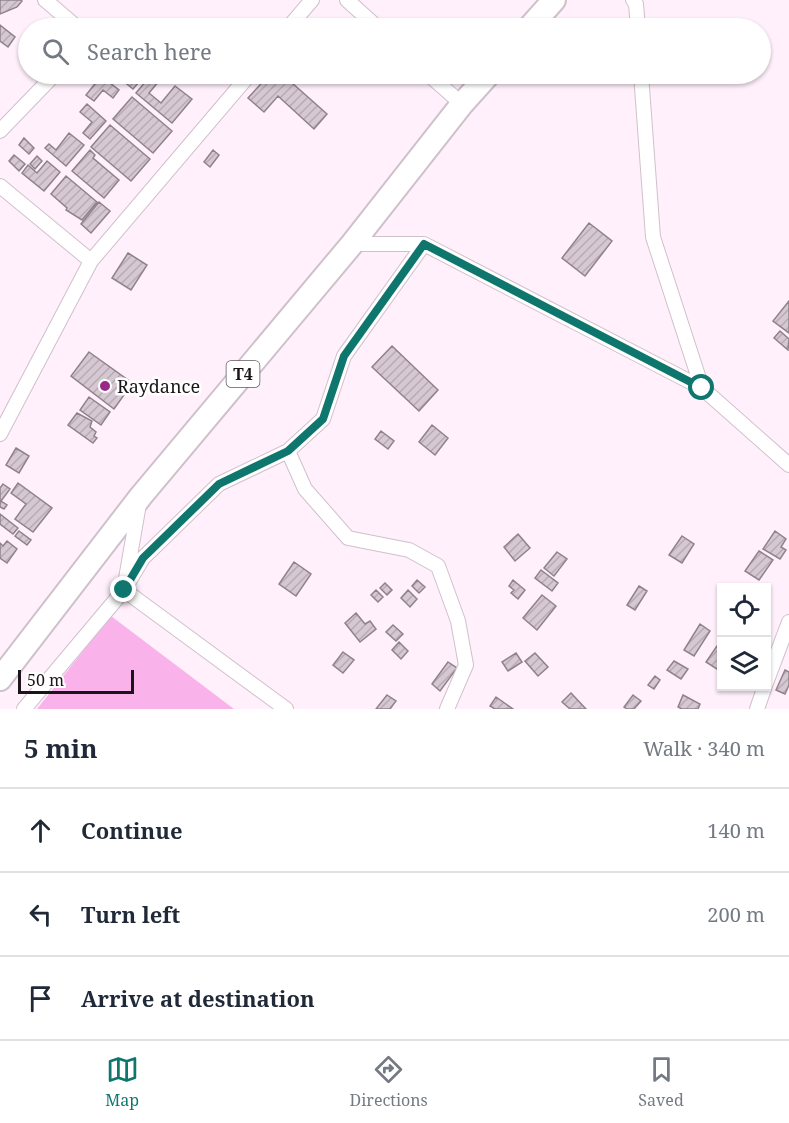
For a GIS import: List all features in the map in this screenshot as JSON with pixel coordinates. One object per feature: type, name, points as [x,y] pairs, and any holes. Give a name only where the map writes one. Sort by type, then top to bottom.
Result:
[{"type":"highway","points":[[538,18],[554,0]]},
{"type":"highway","name":"T4","points":[[0,679],[141,496],[352,244],[480,84]]},
{"type":"street","points":[[45,0],[66,18]]},
{"type":"street","points":[[297,18],[312,0]]},
{"type":"street","points":[[347,0],[367,18]]},
{"type":"street","points":[[633,0],[636,4],[637,18]]},
{"type":"street","points":[[0,131],[45,84]]},
{"type":"street","points":[[0,434],[91,261],[241,84]]},
{"type":"street","points":[[439,84],[462,104]]},
{"type":"street","points":[[642,84],[653,237],[702,388]]},
{"type":"street","points":[[0,186],[91,261]]},
{"type":"street","points":[[352,244],[424,244],[702,388],[789,465]]},
{"type":"street","points":[[24,709],[124,590],[143,558],[219,484],[288,451],[323,419],[344,356],[424,244]]},
{"type":"street","points":[[288,451],[305,489],[348,538],[410,550],[438,566],[458,621],[466,665],[447,709]]},
{"type":"street","points":[[124,590],[141,496]]},
{"type":"street","points":[[124,590],[286,709]]},
{"type":"street","points":[[771,671],[789,622]]},
{"type":"street","points":[[757,709],[764,691]]},
{"type":"shaded area","points":[[111,616],[234,709],[37,709]]},
{"type":"building","points":[[0,0],[22,1],[17,7],[0,14]]},
{"type":"building","points":[[0,25],[15,37],[8,47],[0,41]]},
{"type":"building","points":[[95,84],[111,84],[119,90],[113,98],[103,90],[94,101],[86,95]]},
{"type":"building","points":[[127,84],[137,84],[133,89]]},
{"type":"building","points":[[144,84],[156,84],[149,93],[161,103],[175,86],[192,99],[172,123],[136,93]]},
{"type":"building","points":[[261,84],[293,84],[327,114],[314,129],[278,96],[264,112],[248,98]]},
{"type":"building","points":[[132,97],[172,131],[153,153],[113,119]]},
{"type":"building","points":[[87,104],[106,121],[90,139],[83,133],[92,122],[80,112]]},
{"type":"building","points":[[110,125],[150,159],[131,181],[91,147]]},
{"type":"building","points":[[69,133],[84,145],[66,166],[45,148],[49,144],[56,150]]},
{"type":"building","points":[[24,138],[34,148],[29,154],[19,145]]},
{"type":"building","points":[[90,150],[95,155],[93,158],[119,180],[104,198],[72,171]]},
{"type":"building","points":[[213,150],[219,155],[210,167],[204,162]]},
{"type":"building","points":[[14,155],[25,164],[19,171],[9,161]]},
{"type":"building","points":[[37,156],[42,161],[35,169],[30,164]]},
{"type":"building","points":[[47,161],[60,172],[44,191],[22,173],[28,165],[37,173]]},
{"type":"building","points":[[66,176],[97,202],[82,220],[66,210],[67,208],[51,194]]},
{"type":"building","points":[[99,202],[110,211],[91,233],[81,224]]},
{"type":"building","points":[[589,223],[612,241],[585,276],[562,258]]},
{"type":"building","points":[[128,253],[147,265],[131,290],[112,278]]},
{"type":"building","points":[[789,301],[789,333],[773,321]]},
{"type":"building","points":[[780,331],[789,339],[788,350],[774,338]]},
{"type":"building","points":[[392,346],[438,390],[419,411],[372,367]]},
{"type":"building","name":"Raydance","points":[[89,352],[128,380],[119,392],[124,395],[114,409],[71,376]]},
{"type":"building","points":[[89,397],[110,412],[101,425],[80,410]]},
{"type":"building","points":[[77,413],[92,421],[90,427],[96,432],[94,436],[97,438],[93,443],[68,425]]},
{"type":"building","points":[[432,425],[448,438],[435,455],[419,442]]},
{"type":"building","points":[[381,431],[394,441],[388,449],[375,439]]},
{"type":"building","points":[[16,448],[29,456],[19,473],[6,465]]},
{"type":"building","points":[[18,483],[52,508],[33,532],[15,519],[26,504],[11,493]]},
{"type":"building","points":[[3,484],[10,489],[1,501],[7,505],[4,509],[0,507],[0,488]]},
{"type":"building","points":[[0,514],[18,528],[13,534],[0,524]]},
{"type":"building","points":[[19,531],[31,540],[27,545],[15,536]]},
{"type":"building","points":[[775,531],[786,539],[781,547],[786,550],[780,559],[763,549]]},
{"type":"building","points":[[518,534],[530,548],[515,561],[504,547]]},
{"type":"building","points":[[682,536],[694,544],[682,563],[669,555]]},
{"type":"building","points":[[7,541],[17,549],[7,563],[0,558],[0,543],[3,546]]},
{"type":"building","points":[[759,551],[773,560],[759,580],[745,571]]},
{"type":"building","points":[[557,552],[567,559],[554,576],[544,568]]},
{"type":"building","points":[[294,562],[311,574],[296,596],[279,584]]},
{"type":"building","points":[[541,570],[558,583],[552,591],[535,578]]},
{"type":"building","points":[[417,580],[425,587],[419,593],[412,586]]},
{"type":"building","points":[[513,580],[525,590],[518,599],[511,593],[514,590],[509,586]]},
{"type":"building","points":[[385,583],[392,590],[387,595],[380,588]]},
{"type":"building","points":[[639,586],[647,591],[635,610],[627,605]]},
{"type":"building","points":[[376,590],[383,597],[378,602],[371,595]]},
{"type":"building","points":[[408,590],[417,599],[410,607],[401,598]]},
{"type":"building","points":[[542,595],[556,606],[537,630],[523,618]]},
{"type":"building","points":[[356,613],[365,624],[370,621],[376,629],[360,642],[345,623]]},
{"type":"building","points":[[700,624],[710,631],[694,656],[684,650]]},
{"type":"building","points":[[393,625],[403,634],[396,641],[386,632]]},
{"type":"building","points":[[399,642],[408,651],[401,659],[392,650]]},
{"type":"building","points":[[717,646],[717,669],[706,662]]},
{"type":"building","points":[[343,652],[354,660],[343,673],[333,665]]},
{"type":"building","points":[[516,653],[522,662],[508,671],[502,662]]},
{"type":"building","points":[[535,653],[548,667],[538,676],[525,661]]},
{"type":"building","points":[[674,661],[688,669],[681,679],[667,670]]},
{"type":"building","points":[[448,662],[457,668],[440,691],[432,684]]},
{"type":"building","points":[[785,670],[789,672],[789,685],[785,694],[776,690]]},
{"type":"building","points":[[655,676],[660,680],[654,689],[648,685]]},
{"type":"building","points":[[571,693],[586,709],[570,709],[562,702]]},
{"type":"building","points":[[387,695],[396,701],[390,709],[376,709]]},
{"type":"building","points":[[633,695],[641,701],[634,709],[627,709],[624,707]]},
{"type":"building","points":[[683,695],[700,704],[698,709],[678,707]]},
{"type":"building","points":[[496,697],[513,709],[495,709],[490,706]]},
{"type":"place","name":"Raydance","points":[[105,386]]},
{"type":"route","points":[[124,590],[143,558],[219,484],[288,451],[323,419],[344,356],[424,244],[702,388]]}]
